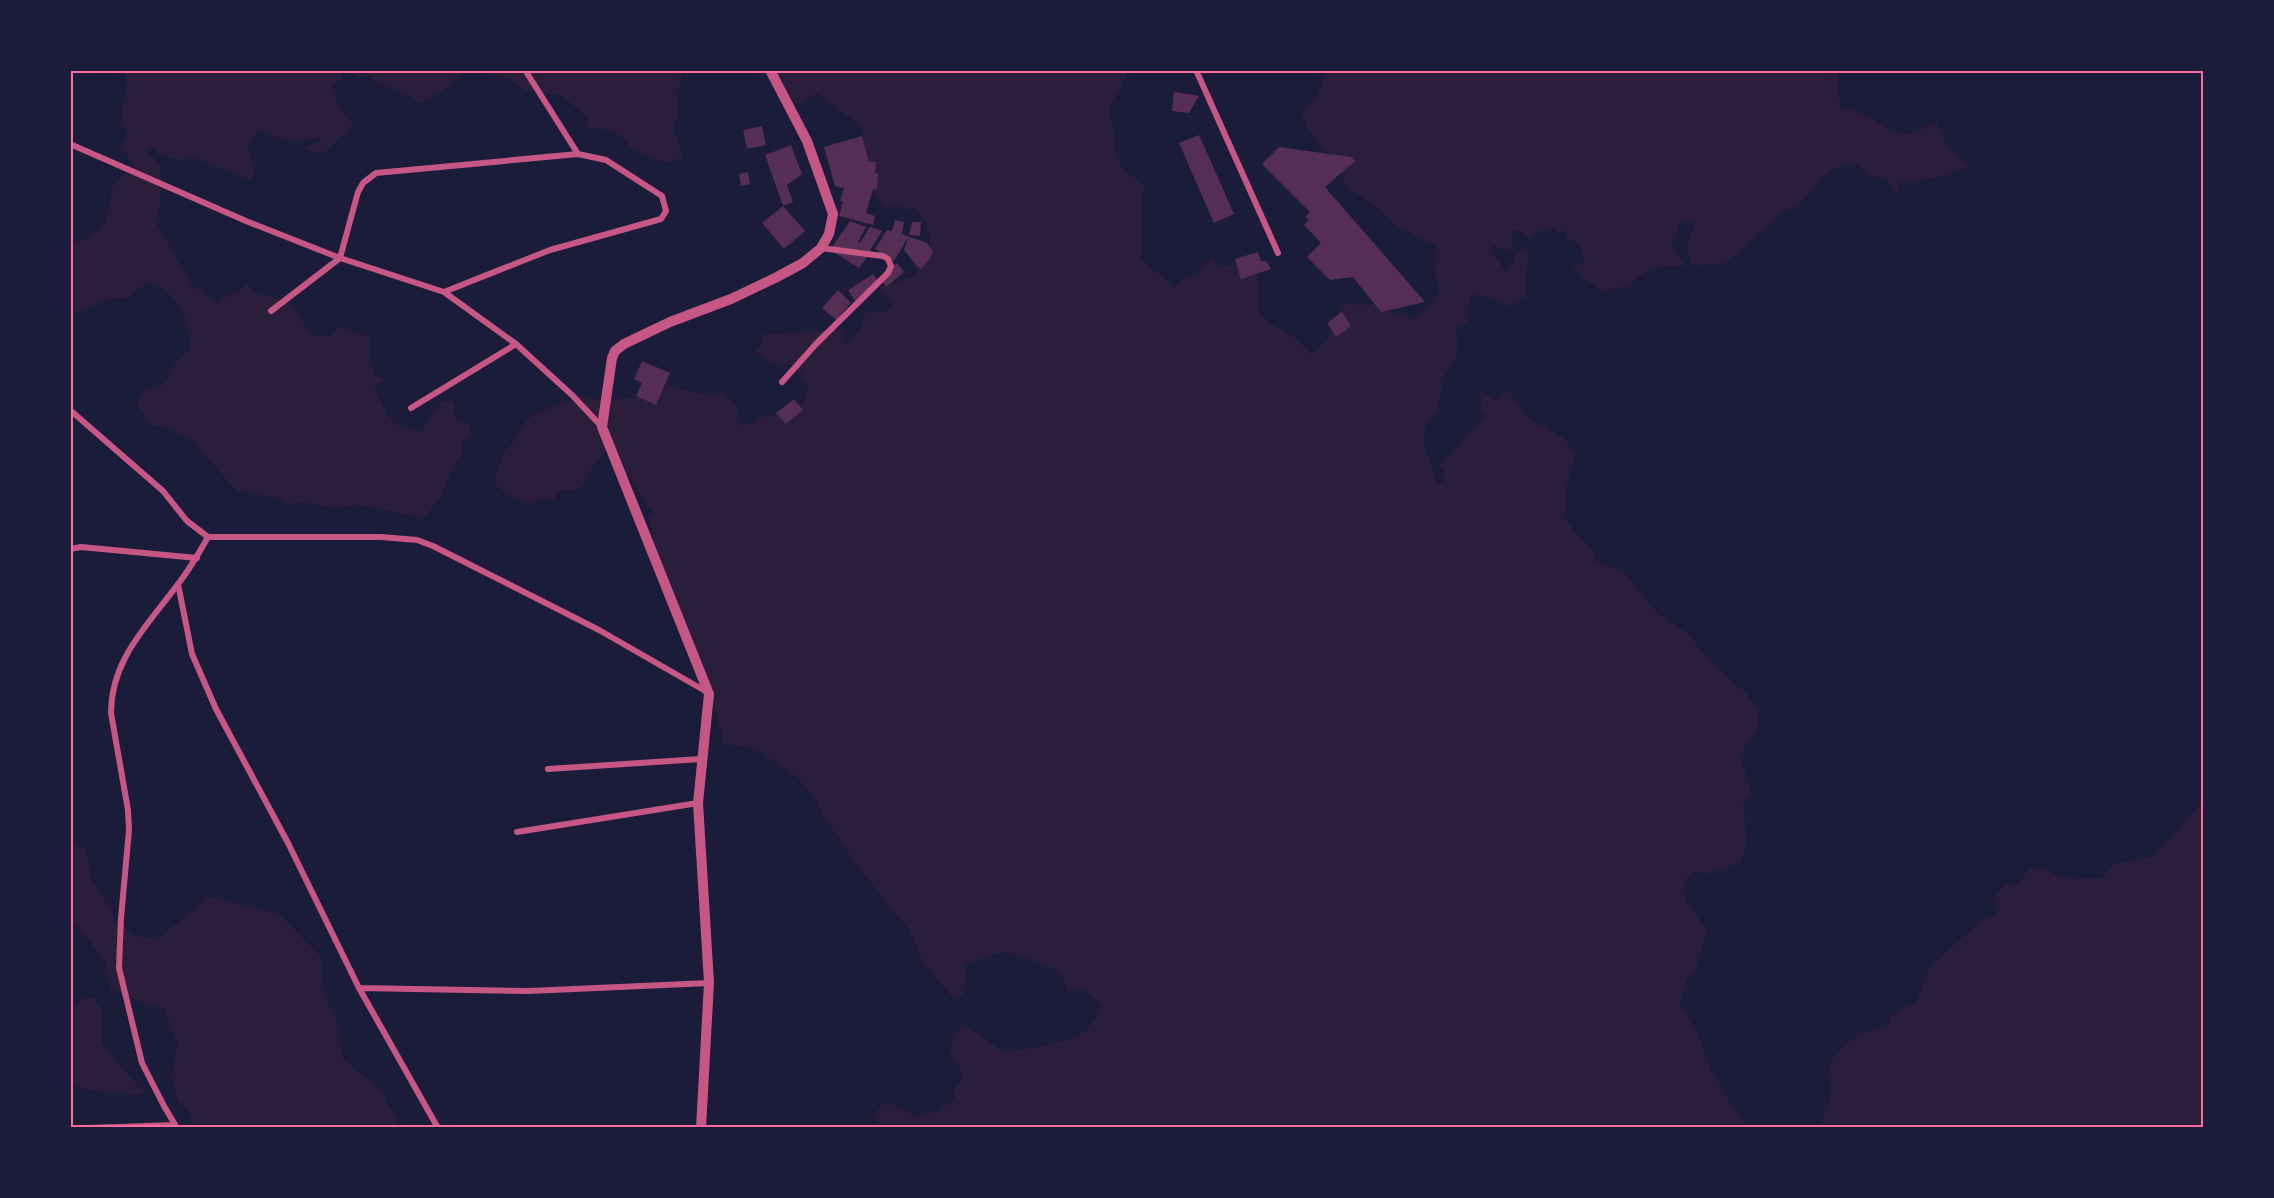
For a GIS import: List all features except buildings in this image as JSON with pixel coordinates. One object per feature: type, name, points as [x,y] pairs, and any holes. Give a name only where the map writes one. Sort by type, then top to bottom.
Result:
[{"type":"street","points":[[525,70],[579,154]]},
{"type":"street","points":[[603,427],[612,358],[615,351],[624,344],[670,322],[731,299],[803,263],[821,248],[829,234],[833,214],[807,141],[770,70]]},
{"type":"street","points":[[1196,70],[1278,253]]},
{"type":"street","points":[[70,144],[246,221],[340,258],[444,292],[516,344],[603,427],[709,693],[698,803],[709,983],[701,1128]]},
{"type":"street","points":[[271,311],[340,258],[358,192],[363,183],[376,173],[579,154],[606,160],[662,196],[666,211],[661,219],[550,250],[444,292]]},
{"type":"street","points":[[782,382],[816,344],[888,273],[891,266],[884,256],[821,248]]},
{"type":"street","points":[[411,408],[516,344]]},
{"type":"street","points":[[70,410],[163,491],[187,521],[208,537],[381,537],[417,540],[599,630],[709,693]]},
{"type":"street","points":[[89,1128],[176,1126],[142,1063],[119,968],[129,830],[128,810],[111,706],[114,682],[119,668],[160,606],[197,558],[208,537]]},
{"type":"street","points":[[70,549],[81,547],[197,558]]},
{"type":"street","points":[[178,584],[192,654],[212,700],[288,843],[359,988],[438,1128]]},
{"type":"street","points":[[548,769],[701,759]]},
{"type":"street","points":[[517,831],[698,803]]},
{"type":"street","points":[[359,988],[529,991],[709,983]]},
{"type":"shaded area","points":[[125,71],[343,71],[341,79],[331,87],[336,103],[354,126],[321,155],[304,147],[317,143],[322,137],[291,141],[258,131],[247,146],[256,173],[250,180],[187,155],[182,161],[159,154],[150,146],[145,151],[160,165],[161,172],[160,202],[156,223],[192,285],[218,303],[247,284],[255,292],[290,303],[311,335],[331,337],[339,326],[371,338],[370,357],[374,376],[385,378],[374,389],[389,417],[397,425],[421,432],[441,402],[453,401],[455,417],[469,425],[471,434],[462,443],[463,454],[453,467],[441,495],[425,516],[416,517],[385,509],[355,505],[335,508],[302,502],[290,504],[277,497],[271,498],[237,491],[209,460],[197,442],[170,429],[151,425],[136,403],[147,388],[159,388],[166,381],[176,362],[190,349],[185,318],[175,300],[149,282],[128,297],[107,300],[71,314],[70,245],[83,239],[89,239],[106,222],[113,185],[133,166],[122,146],[128,135],[121,117],[127,88]]},
{"type":"shaded area","points":[[354,71],[467,71],[443,91],[434,94],[429,101],[416,102],[411,97],[375,81],[370,76],[356,78]]},
{"type":"shaded area","points":[[467,71],[681,71],[681,85],[676,90],[679,111],[673,129],[684,157],[665,163],[628,147],[628,142],[611,130],[588,128],[588,119],[562,95],[525,91],[505,78]]},
{"type":"shaded area","points":[[771,71],[1126,71],[1127,75],[1109,108],[1115,138],[1115,154],[1123,169],[1145,186],[1141,209],[1141,258],[1174,288],[1182,278],[1197,274],[1211,258],[1220,266],[1244,265],[1258,277],[1258,311],[1270,323],[1294,337],[1312,355],[1337,327],[1341,304],[1375,305],[1415,320],[1434,302],[1440,288],[1436,279],[1435,245],[1413,236],[1408,230],[1397,227],[1378,208],[1345,186],[1339,166],[1305,123],[1302,112],[1316,99],[1324,75],[1329,71],[1845,71],[1838,77],[1840,108],[1857,111],[1899,133],[1910,134],[1937,122],[1947,147],[1969,166],[1934,178],[1898,182],[1898,194],[1892,189],[1888,180],[1870,175],[1858,164],[1847,164],[1829,171],[1798,206],[1783,211],[1727,263],[1693,266],[1686,248],[1695,223],[1683,220],[1671,245],[1686,266],[1648,271],[1629,287],[1613,288],[1605,293],[1571,269],[1585,262],[1578,244],[1565,236],[1566,230],[1556,234],[1556,227],[1541,231],[1529,239],[1523,231],[1511,229],[1514,243],[1509,251],[1492,245],[1491,252],[1506,271],[1514,264],[1516,252],[1525,248],[1529,253],[1527,297],[1512,302],[1513,308],[1491,298],[1471,294],[1467,313],[1469,322],[1455,329],[1458,344],[1455,359],[1444,377],[1438,411],[1426,423],[1423,443],[1438,484],[1444,481],[1444,467],[1437,468],[1486,417],[1481,411],[1480,391],[1497,401],[1507,389],[1528,418],[1564,438],[1576,458],[1569,472],[1570,479],[1564,485],[1568,493],[1564,517],[1579,537],[1591,547],[1596,561],[1624,572],[1658,614],[1686,632],[1713,664],[1746,693],[1758,709],[1760,722],[1740,756],[1752,793],[1743,804],[1747,840],[1741,862],[1708,874],[1695,871],[1684,881],[1685,899],[1707,930],[1696,969],[1686,981],[1679,1002],[1699,1036],[1711,1069],[1736,1113],[1750,1127],[876,1127],[875,1113],[886,1101],[917,1117],[929,1111],[932,1114],[955,1100],[954,1089],[960,1083],[962,1073],[949,1050],[962,1023],[1005,1053],[1059,1042],[1079,1034],[1092,1024],[1102,1005],[1083,989],[1067,990],[1062,975],[1055,969],[1006,951],[966,964],[964,995],[954,999],[923,963],[910,931],[855,863],[826,820],[816,800],[797,777],[756,749],[724,744],[708,685],[653,544],[652,528],[648,519],[653,514],[625,470],[618,452],[607,443],[603,456],[592,468],[584,484],[578,490],[560,491],[552,501],[543,498],[529,504],[506,494],[494,483],[504,452],[515,440],[526,421],[553,405],[559,405],[582,395],[599,400],[647,397],[668,385],[707,396],[711,393],[723,393],[738,407],[739,425],[751,424],[762,417],[787,412],[804,403],[808,385],[802,379],[802,373],[790,365],[770,364],[766,357],[756,352],[764,340],[758,335],[846,329],[842,341],[848,344],[860,328],[866,312],[886,312],[894,302],[881,292],[880,287],[917,276],[914,255],[931,250],[928,226],[915,208],[904,210],[900,206],[887,208],[871,190],[862,127],[817,93],[799,104],[783,101]]},
{"type":"shaded area","points":[[2203,801],[2203,1127],[1817,1127],[1822,1120],[1831,1094],[1829,1070],[1836,1054],[1843,1046],[1861,1034],[1889,1026],[1889,1020],[1895,1013],[1917,1001],[1929,968],[1978,923],[1997,913],[1995,896],[2005,885],[2017,885],[2029,869],[2042,868],[2062,879],[2102,878],[2113,864],[2151,857],[2178,831]]},
{"type":"shaded area","points":[[71,843],[86,849],[92,880],[111,910],[114,919],[123,921],[131,935],[159,940],[204,899],[215,898],[279,914],[322,958],[323,994],[338,1023],[343,1059],[380,1089],[401,1127],[188,1127],[191,1122],[190,1112],[178,1101],[171,1076],[178,1044],[164,1009],[146,1004],[110,988],[105,961],[76,924],[71,930]]},
{"type":"shaded area","points":[[94,997],[102,1010],[101,1043],[144,1093],[134,1095],[117,1092],[105,1093],[71,1086],[71,1009],[75,1008],[82,999]]}]
